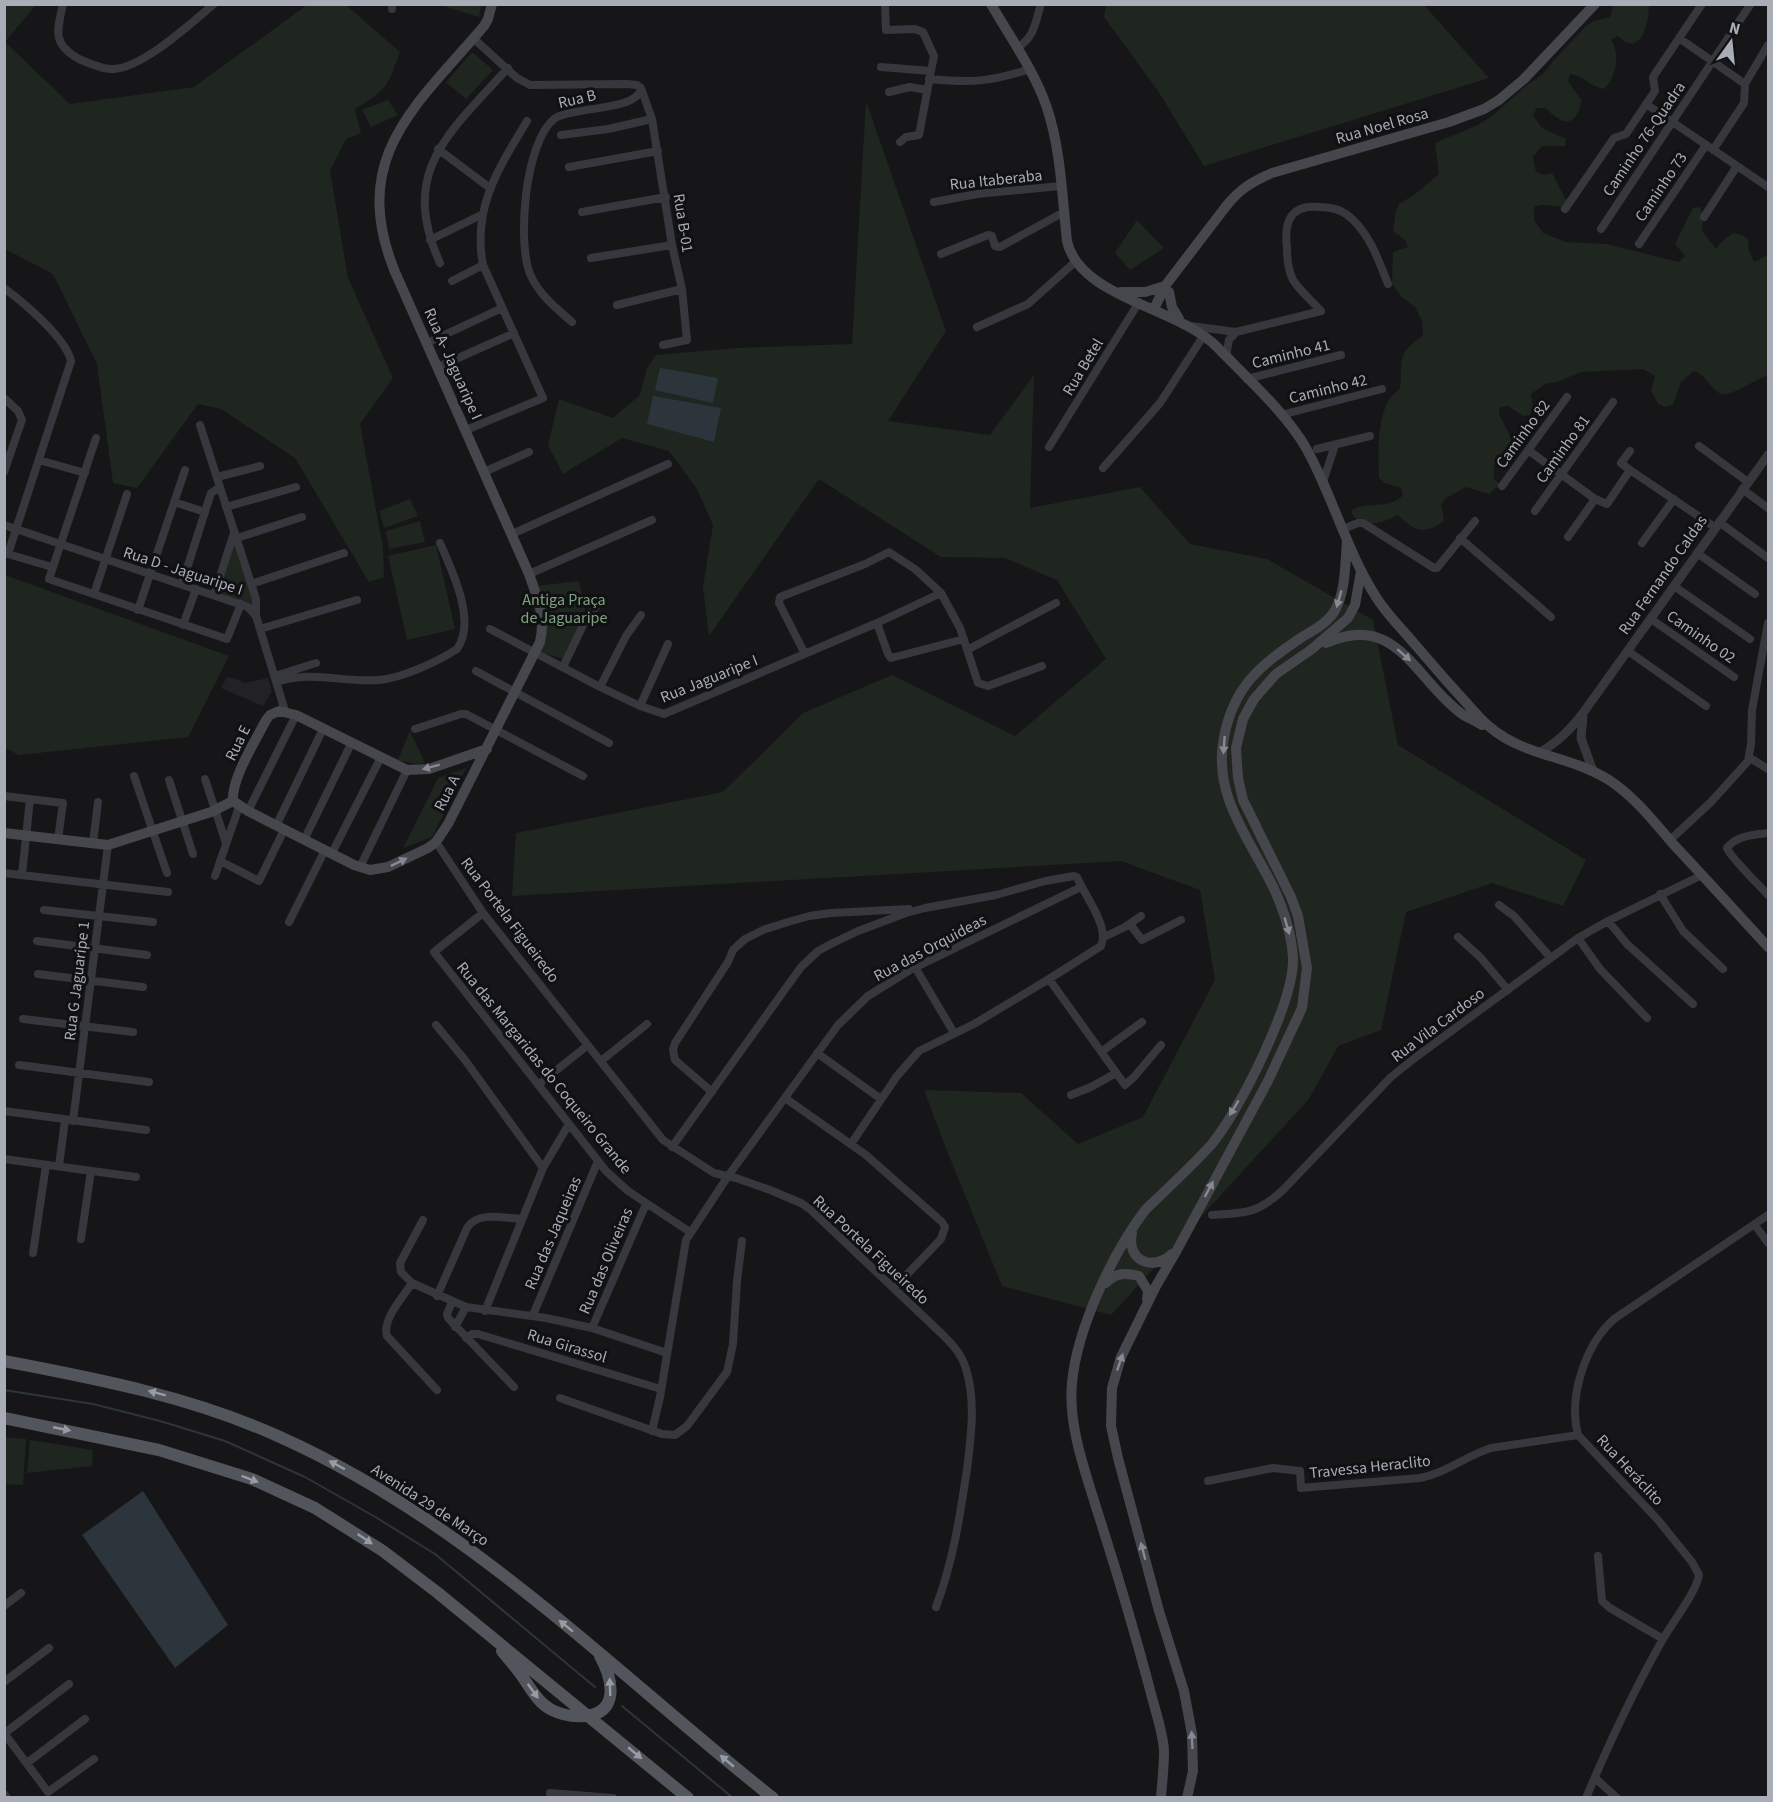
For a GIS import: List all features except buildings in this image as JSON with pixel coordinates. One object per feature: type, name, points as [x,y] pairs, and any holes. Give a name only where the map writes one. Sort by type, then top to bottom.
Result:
[{"type":"main road","name":"Rua A- Jaguaripe I","points":[[487,749],[540,642],[543,623],[539,602],[512,534],[395,272],[385,241],[380,206],[381,181],[392,143],[406,117],[473,38],[488,18],[492,4]]},
{"type":"main road","points":[[991,4],[1030,69],[1050,117],[1062,186],[1069,251],[1075,262],[1091,278],[1114,291],[1158,310],[1203,336],[1226,356],[1281,415],[1304,445],[1361,571],[1378,600],[1493,730]]},
{"type":"main road","name":"Rua Noel Rosa","points":[[1158,310],[1178,270],[1227,205],[1246,185],[1272,173],[1453,121],[1484,109],[1524,79],[1595,4]]},
{"type":"main road","points":[[1114,291],[1145,292],[1167,289],[1172,307],[1184,324]]},
{"type":"main road","points":[[1161,1797],[1164,1750],[1132,1624],[1089,1483],[1074,1421],[1072,1384],[1077,1350],[1100,1289],[1138,1219],[1212,1143],[1236,1107],[1283,1009],[1293,961],[1290,936],[1282,909],[1268,878],[1232,812],[1225,785],[1223,739],[1241,691],[1254,674],[1272,658],[1328,620],[1336,610],[1342,592],[1347,541]]},
{"type":"main road","points":[[1187,1797],[1193,1771],[1192,1734],[1184,1691],[1159,1611],[1111,1426],[1112,1388],[1121,1357],[1156,1286],[1178,1250],[1268,1081],[1302,1008],[1307,968],[1298,916],[1291,897],[1243,800],[1238,778],[1236,748],[1243,719],[1254,699],[1276,674],[1312,649],[1348,618],[1355,605],[1361,571]]},
{"type":"main road","points":[[1312,649],[1356,633],[1391,644],[1407,656],[1437,690],[1462,713],[1493,730],[1507,741],[1593,771],[1625,792],[1768,947]]},
{"type":"main road","name":"Rua E","points":[[240,807],[232,796],[236,782],[266,720],[275,712],[290,713]]},
{"type":"main road","name":"Rua A","points":[[290,713],[380,759],[407,770],[429,769],[487,749]]},
{"type":"main road","name":"Rua A","points":[[240,807],[360,867],[370,870],[388,867],[436,842],[448,824],[487,749]]},
{"type":"main road","points":[[4,833],[108,845],[215,810],[240,807]]},
{"type":"main road","points":[[1138,1219],[1130,1243],[1137,1258],[1154,1263],[1165,1261],[1178,1250]]},
{"type":"main road","points":[[1100,1289],[1109,1279],[1119,1274],[1129,1273],[1139,1276],[1148,1291],[1144,1311]]},
{"type":"main road","name":"Avenida 29 de Março","points":[[4,1361],[99,1379],[176,1398],[244,1422],[302,1447],[388,1494],[459,1541],[597,1651],[773,1797]]},
{"type":"main road","points":[[4,1418],[159,1450],[232,1472],[286,1494],[322,1512],[367,1540],[484,1629],[590,1716],[678,1793],[688,1797]]},
{"type":"main road","points":[[484,1629],[543,1704],[562,1714],[590,1716],[597,1714],[607,1705],[611,1689],[606,1666],[597,1651]]},
{"type":"street","points":[[63,4],[57,34],[61,45],[85,62],[113,69],[124,67],[148,55],[214,4]]},
{"type":"street","points":[[885,4],[886,30],[915,29],[923,32],[934,56],[919,135],[906,137],[900,142]]},
{"type":"street","points":[[1017,48],[1025,43],[1032,34],[1041,4]]},
{"type":"street","points":[[1565,209],[1614,138],[1626,134],[1655,91],[1653,77],[1702,4]]},
{"type":"street","name":"Caminho 76-Quadra","points":[[1601,229],[1750,5]]},
{"type":"street","name":"Rua B","points":[[473,38],[523,82],[530,85],[627,84],[641,88],[636,98],[627,102],[561,114],[547,125],[533,161],[526,190],[524,250],[530,274],[542,294],[572,322]]},
{"type":"street","points":[[1679,38],[1745,84]]},
{"type":"street","name":"Caminho 73","points":[[1713,150],[1744,103],[1745,84],[1768,45]]},
{"type":"street","points":[[880,67],[982,82],[1030,69]]},
{"type":"street","points":[[440,263],[430,240],[425,214],[424,195],[432,161],[453,129],[508,68]]},
{"type":"street","points":[[889,92],[910,87],[927,90]]},
{"type":"street","name":"Rua B-01","points":[[641,88],[652,119],[672,244],[682,289],[687,340],[663,345]]},
{"type":"street","points":[[1646,104],[1768,187]]},
{"type":"street","points":[[561,135],[608,129],[652,119]]},
{"type":"street","points":[[466,430],[543,398],[483,265],[481,253],[483,214],[490,188],[527,121]]},
{"type":"street","name":"Caminho 73","points":[[1639,244],[1706,145]]},
{"type":"street","points":[[438,149],[490,188]]},
{"type":"street","points":[[569,167],[657,151]]},
{"type":"street","points":[[1704,217],[1737,166]]},
{"type":"street","name":"Rua Itaberaba","points":[[934,202],[977,194],[1062,186]]},
{"type":"street","points":[[582,212],[666,197]]},
{"type":"street","points":[[1184,324],[1236,332],[1321,311],[1294,280],[1288,265],[1285,232],[1289,219],[1293,214],[1310,206],[1336,209],[1346,215],[1367,237],[1388,284]]},
{"type":"street","points":[[941,254],[988,235],[992,236],[995,246],[1000,247],[1064,212]]},
{"type":"street","points":[[430,240],[483,214]]},
{"type":"street","points":[[591,258],[672,244]]},
{"type":"street","points":[[977,327],[1028,304],[1075,262]]},
{"type":"street","points":[[452,280],[483,265]]},
{"type":"street","points":[[4,288],[60,339],[69,351],[71,361],[8,554],[52,567]]},
{"type":"street","points":[[617,305],[682,289]]},
{"type":"street","name":"Rua Betel","points":[[1049,447],[1139,302]]},
{"type":"street","points":[[427,342],[502,308]]},
{"type":"street","points":[[1226,356],[1229,340],[1236,332]]},
{"type":"street","points":[[438,367],[514,333]]},
{"type":"street","points":[[1103,468],[1160,404],[1203,336]]},
{"type":"street","name":"Caminho 41","points":[[1247,379],[1341,355]]},
{"type":"street","name":"Caminho 42","points":[[1281,415],[1382,389]]},
{"type":"street","name":"Caminho 82","points":[[1502,486],[1567,397]]},
{"type":"street","points":[[4,398],[21,416],[22,425],[4,472]]},
{"type":"street","name":"Caminho 81","points":[[1535,511],[1613,402]]},
{"type":"street","points":[[200,425],[256,599],[256,616]]},
{"type":"street","points":[[1317,449],[1370,436]]},
{"type":"street","points":[[96,438],[49,579],[227,639],[241,604]]},
{"type":"street","points":[[1323,484],[1335,445]]},
{"type":"street","points":[[1700,446],[1768,508]]},
{"type":"street","points":[[1528,450],[1595,499],[1607,504],[1630,470]]},
{"type":"street","points":[[1630,451],[1622,463],[1630,470],[1768,558]]},
{"type":"street","points":[[484,472],[529,452]]},
{"type":"street","name":"Rua Fernando Caldas","points":[[1539,753],[1555,744],[1566,734],[1583,713],[1767,458]]},
{"type":"street","points":[[39,460],[85,473]]},
{"type":"street","points":[[512,534],[668,464]]},
{"type":"street","points":[[217,477],[260,466]]},
{"type":"street","points":[[138,610],[184,470]]},
{"type":"street","points":[[182,584],[211,493],[220,487]]},
{"type":"street","points":[[226,507],[296,487]]},
{"type":"street","points":[[94,594],[127,494]]},
{"type":"street","points":[[1568,537],[1595,499]]},
{"type":"street","points":[[1642,543],[1674,499]]},
{"type":"street","points":[[174,502],[205,512]]},
{"type":"street","points":[[236,535],[302,517]]},
{"type":"street","points":[[529,574],[652,520]]},
{"type":"street","points":[[1343,529],[1358,523],[1364,524],[1437,568],[1475,521]]},
{"type":"street","name":"Rua D - Jaguaripe I","points":[[4,525],[248,607],[256,616],[275,679],[290,713]]},
{"type":"street","points":[[214,594],[236,535]]},
{"type":"street","points":[[1460,538],[1551,617]]},
{"type":"street","points":[[275,679],[305,675],[380,680],[395,677],[438,660],[457,649],[462,643],[465,629],[455,576],[440,543]]},
{"type":"street","points":[[805,654],[779,603],[780,597],[865,564],[889,552],[915,569],[941,593],[960,628],[976,679],[982,686],[988,686],[1041,666]]},
{"type":"street","points":[[251,584],[344,553]]},
{"type":"street","points":[[1697,553],[1755,594]]},
{"type":"street","points":[[1674,586],[1750,639]]},
{"type":"street","points":[[183,625],[196,589]]},
{"type":"street","name":"Rua Jaguaripe I","points":[[490,629],[600,687],[640,706],[664,714],[877,623],[941,593]]},
{"type":"street","points":[[260,629],[357,600]]},
{"type":"street","points":[[563,667],[586,619],[600,602]]},
{"type":"street","points":[[967,650],[1056,603]]},
{"type":"street","points":[[600,687],[626,636],[641,615]]},
{"type":"street","name":"Caminho 02","points":[[1651,619],[1734,677]]},
{"type":"street","points":[[877,623],[891,658],[964,639]]},
{"type":"street","points":[[1670,840],[1712,802],[1750,758],[1752,710],[1768,623]]},
{"type":"street","points":[[640,706],[668,644]]},
{"type":"street","points":[[1628,651],[1706,706]]},
{"type":"street","points":[[275,679],[316,663]]},
{"type":"street","points":[[476,671],[609,743]]},
{"type":"street","points":[[215,876],[240,807],[290,713]]},
{"type":"street","points":[[1583,713],[1581,738],[1593,771]]},
{"type":"street","points":[[416,729],[466,714],[583,776]]},
{"type":"street","points":[[220,861],[259,881],[323,729]]},
{"type":"street","points":[[1566,734],[1581,738]]},
{"type":"street","points":[[304,840],[351,744]]},
{"type":"street","points":[[1750,758],[1768,769]]},
{"type":"street","points":[[289,922],[380,759]]},
{"type":"street","points":[[360,867],[407,770]]},
{"type":"street","points":[[134,776],[167,873]]},
{"type":"street","points":[[205,779],[226,843]]},
{"type":"street","points":[[169,780],[193,854]]},
{"type":"street","points":[[4,796],[63,803],[58,839]]},
{"type":"street","points":[[22,875],[30,799]]},
{"type":"street","points":[[93,843],[98,802]]},
{"type":"street","points":[[1768,833],[1736,839],[1727,848],[1729,854],[1745,868],[1768,895]]},
{"type":"street","name":"Rua Portela Figueiredo","points":[[436,842],[483,913],[658,1134],[672,1147],[714,1173],[770,1190],[806,1207],[822,1219],[954,1346],[966,1369],[969,1384],[971,1441],[961,1515],[947,1574],[936,1607]]},
{"type":"street","name":"Rua G Jaguaripe 1","points":[[59,1166],[79,1073],[108,845]]},
{"type":"street","points":[[4,873],[168,892]]},
{"type":"street","name":"Rua Vila Cardoso","points":[[1212,1215],[1253,1211],[1268,1203],[1391,1077],[1578,938],[1660,894],[1702,875]]},
{"type":"street","points":[[712,1092],[675,1060],[673,1050],[675,1043],[737,945],[763,930],[809,916],[925,908],[996,895],[1045,881],[1077,877],[1094,909],[1104,937],[1101,946],[1050,980],[919,1051],[897,1076],[851,1144]]},
{"type":"street","name":"Rua das Orquideas","points":[[652,1431],[683,1250],[690,1232],[838,1025],[857,1005],[892,980],[1081,887]]},
{"type":"street","points":[[1660,894],[1683,931],[1723,969]]},
{"type":"street","points":[[1499,905],[1528,930],[1550,957]]},
{"type":"street","points":[[672,1147],[808,959],[818,951],[858,931],[925,908]]},
{"type":"street","points":[[44,910],[153,922]]},
{"type":"street","name":"Rua das Margaridas do Coqueiro Grande","points":[[483,913],[434,952],[616,1182],[690,1232]]},
{"type":"street","points":[[1104,937],[1141,916]]},
{"type":"street","points":[[1130,924],[1142,940],[1181,920]]},
{"type":"street","points":[[1608,921],[1627,944],[1693,1004]]},
{"type":"street","points":[[1458,937],[1480,957],[1508,990]]},
{"type":"street","points":[[1578,938],[1600,969],[1647,1018]]},
{"type":"street","points":[[37,940],[147,955]]},
{"type":"street","points":[[915,967],[954,1033]]},
{"type":"street","points":[[38,974],[144,987]]},
{"type":"street","points":[[1050,980],[1125,1085],[1161,1045]]},
{"type":"street","points":[[23,1019],[133,1032]]},
{"type":"street","points":[[1101,1052],[1142,1022]]},
{"type":"street","points":[[436,1024],[465,1060],[543,1168]]},
{"type":"street","points":[[601,1061],[647,1024]]},
{"type":"street","points":[[538,1085],[588,1046]]},
{"type":"street","points":[[817,1053],[881,1099]]},
{"type":"street","points":[[20,1065],[149,1082]]},
{"type":"street","points":[[1071,1095],[1116,1073]]},
{"type":"street","points":[[785,1098],[851,1144],[938,1217],[945,1227],[941,1239],[894,1288]]},
{"type":"street","points":[[4,1112],[146,1130]]},
{"type":"street","points":[[485,1311],[543,1168],[569,1124]]},
{"type":"street","points":[[4,1159],[136,1177]]},
{"type":"street","name":"Rua das Jaqueiras","points":[[533,1315],[598,1161]]},
{"type":"street","points":[[33,1253],[46,1165]]},
{"type":"street","points":[[81,1239],[91,1171]]},
{"type":"street","name":"Rua das Oliveiras","points":[[592,1329],[646,1204]]},
{"type":"street","name":"Rua Heráclito","points":[[1586,1797],[1617,1725],[1663,1639],[1698,1581],[1697,1570],[1635,1494],[1578,1435],[1575,1422],[1581,1380],[1594,1342],[1605,1327],[1768,1215]]},
{"type":"street","points":[[437,1296],[472,1221],[483,1218],[521,1219]]},
{"type":"street","points":[[423,1220],[400,1263],[401,1272],[412,1283],[466,1307],[533,1315],[592,1329],[667,1353]]},
{"type":"street","points":[[1755,1225],[1768,1243]]},
{"type":"street","points":[[560,1398],[669,1436],[680,1432],[727,1372],[734,1344],[737,1281],[742,1241]]},
{"type":"street","points":[[412,1283],[388,1320],[387,1336],[437,1390]]},
{"type":"street","points":[[452,1302],[447,1314],[448,1318],[514,1387]]},
{"type":"street","points":[[455,1327],[466,1307]]},
{"type":"street","name":"Rua Girassol","points":[[466,1338],[472,1334],[478,1334],[661,1389]]},
{"type":"street","name":"Travessa Heraclito","points":[[1208,1481],[1256,1471],[1287,1469],[1300,1471],[1302,1488],[1433,1475],[1491,1448],[1578,1435]]},
{"type":"street","points":[[1598,1556],[1602,1601],[1663,1639]]},
{"type":"street","points":[[4,1606],[21,1593]]},
{"type":"street","points":[[6,1677],[49,1648]]},
{"type":"street","points":[[69,1684],[5,1733],[48,1792],[94,1759]]},
{"type":"street","points":[[27,1763],[85,1719]]},
{"type":"street","points":[[1595,1778],[1617,1797]]},
{"type":"street","points":[[550,1793],[613,1797]]},
{"type":"shaded area","points":[[660,368],[718,378],[713,403],[655,390]]},
{"type":"shaded area","points":[[653,396],[721,408],[714,442],[647,424]]},
{"type":"shaded area","points":[[227,677],[244,683],[268,678],[272,691],[263,706],[221,688]]},
{"type":"shaded area","points":[[143,1491],[228,1625],[175,1668],[82,1535]]},
{"type":"green space","points":[[1106,4],[1424,5],[1489,78],[1204,166],[1158,91],[1104,17]]},
{"type":"green space","points":[[4,5],[36,5],[5,42],[70,104],[194,87],[307,5],[346,5],[400,52],[385,86],[374,97],[355,109],[361,133],[346,139],[330,171],[348,278],[393,378],[360,424],[383,547],[384,577],[369,582],[295,458],[221,409],[198,404],[137,488],[113,483],[97,364],[53,274],[5,249]]},
{"type":"green space","points":[[440,5],[481,5],[479,17]]},
{"type":"green space","points":[[1613,5],[1649,5],[1645,29],[1638,41],[1633,43],[1626,42],[1618,36],[1611,40],[1616,52],[1616,65],[1612,78],[1604,89],[1579,76],[1570,74],[1568,81],[1582,101],[1572,120],[1563,121],[1545,108],[1537,108],[1533,115],[1542,128],[1566,139],[1565,146],[1542,146],[1533,157],[1536,172],[1544,175],[1552,173],[1566,200],[1564,207],[1541,205],[1534,207],[1534,220],[1543,233],[1566,242],[1606,244],[1679,262],[1685,256],[1675,244],[1693,208],[1700,207],[1703,214],[1702,231],[1716,249],[1733,233],[1742,235],[1749,240],[1748,248],[1754,262],[1768,255],[1768,376],[1724,394],[1719,393],[1702,375],[1694,371],[1681,382],[1673,404],[1666,407],[1658,404],[1651,390],[1655,376],[1643,369],[1581,372],[1560,381],[1545,384],[1531,394],[1533,408],[1530,415],[1523,416],[1508,406],[1500,407],[1499,414],[1517,450],[1501,455],[1495,462],[1494,479],[1500,484],[1489,494],[1466,487],[1446,498],[1441,504],[1444,521],[1425,530],[1415,528],[1398,515],[1378,523],[1359,521],[1351,511],[1363,506],[1391,503],[1403,495],[1401,488],[1385,483],[1379,478],[1382,417],[1391,396],[1399,390],[1405,352],[1423,335],[1422,321],[1415,307],[1402,297],[1392,284],[1393,252],[1408,247],[1405,240],[1393,231],[1399,204],[1439,174],[1435,143],[1478,125],[1492,116],[1543,74],[1586,26],[1594,21],[1610,17]]},
{"type":"green space","points":[[472,52],[493,70],[466,99],[446,82]]},
{"type":"green space","points":[[388,100],[398,115],[371,127],[362,110]]},
{"type":"green space","points":[[866,101],[946,331],[888,421],[990,435],[1034,375],[1030,508],[1140,487],[1190,544],[1267,559],[1373,620],[1398,745],[1586,860],[1563,906],[1492,883],[1406,912],[1381,1030],[1338,1046],[1309,1099],[1111,1315],[1002,1286],[924,1090],[1021,1093],[1078,1144],[1143,1117],[1215,980],[1200,890],[1121,861],[512,896],[516,833],[723,792],[803,713],[892,675],[1015,736],[1106,659],[1057,580],[1005,558],[941,557],[819,479],[709,636],[703,587],[713,525],[697,489],[669,451],[622,438],[563,474],[548,445],[559,399],[613,418],[640,395],[647,368],[656,355],[736,348],[852,344]]},
{"type":"green space","points":[[1137,220],[1164,248],[1130,270],[1115,253]]},
{"type":"green space","points":[[410,499],[418,516],[384,528],[379,511]]},
{"type":"green space","points":[[420,521],[425,542],[389,549],[386,531]]},
{"type":"green space","points":[[230,538],[236,541],[254,600],[254,609],[211,593]]},
{"type":"green space","points":[[436,545],[455,629],[407,640],[388,556]]},
{"type":"green space","points":[[5,575],[229,656],[188,737],[19,755],[5,748]]},
{"type":"green space","name":"Antiga Praça de Jaguaripe","points":[[579,581],[585,611],[563,659],[540,652],[536,586]]},
{"type":"green space","points":[[410,731],[425,763],[416,764],[398,760]]},
{"type":"green space","points":[[466,768],[432,837],[403,848],[438,778]]},
{"type":"green space","points":[[4,1437],[26,1439],[23,1485],[5,1484]]},
{"type":"green space","points":[[30,1440],[93,1450],[92,1466],[27,1473]]},
{"type":"waterway","points":[[4,1390],[93,1404],[160,1421],[225,1441],[305,1477],[435,1554],[595,1687]]},
{"type":"waterway","points":[[622,1706],[733,1798]]}]
